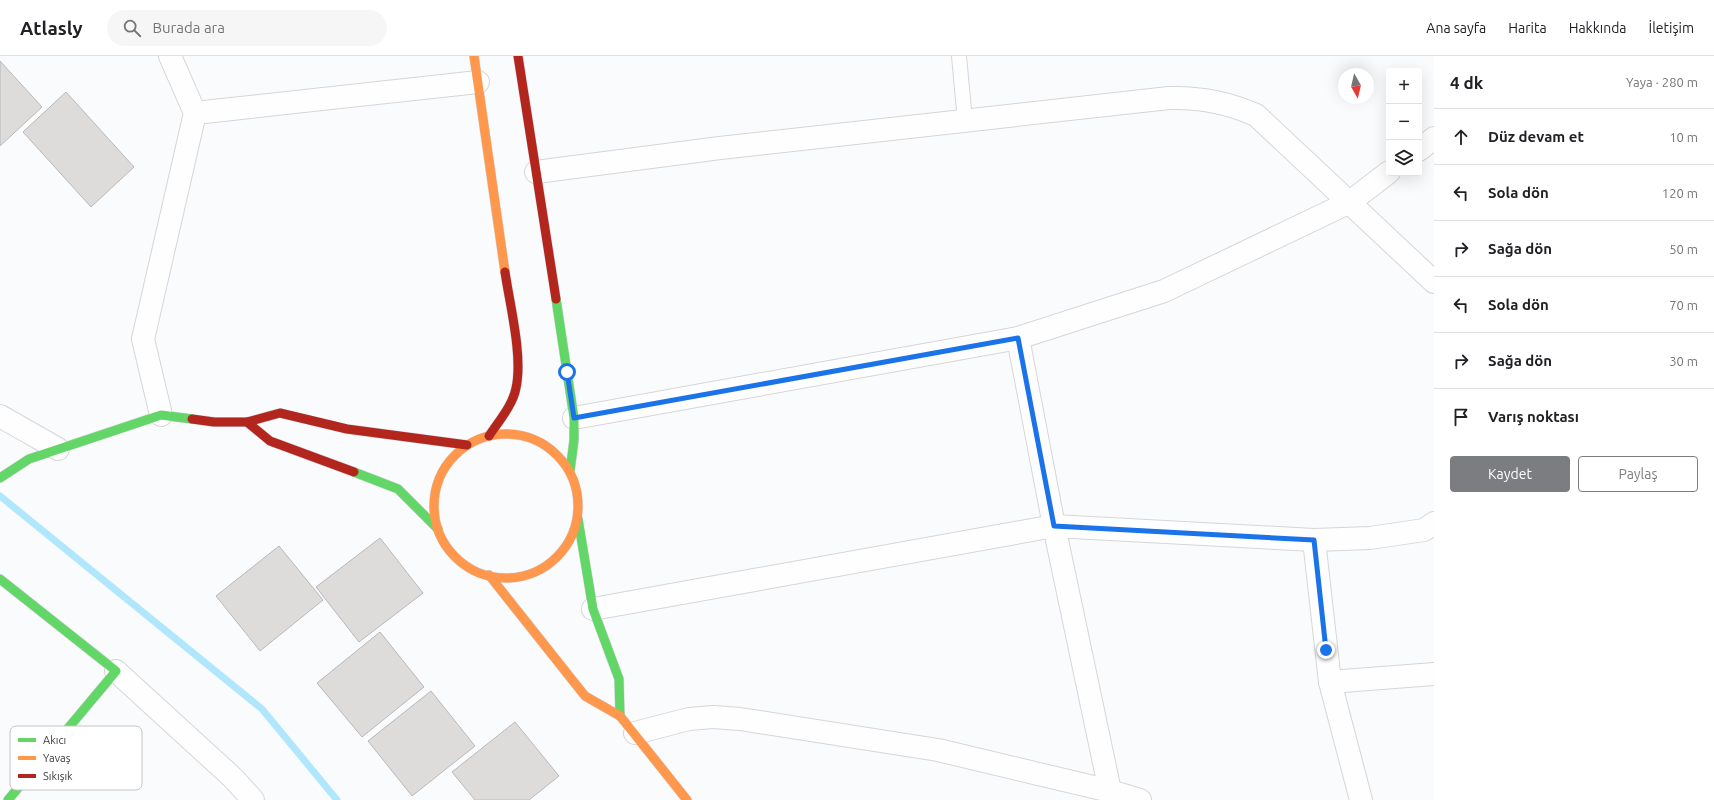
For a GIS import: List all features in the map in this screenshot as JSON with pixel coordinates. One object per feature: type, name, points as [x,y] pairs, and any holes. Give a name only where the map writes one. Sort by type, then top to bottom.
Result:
[{"type":"main road","points":[[474,56],[518,362],[516,389],[508,406],[489,436]]},
{"type":"main road","points":[[518,56],[574,418],[574,440],[570,471]]},
{"type":"main road","points":[[0,478],[29,459],[58,448],[161,415],[214,422],[247,422],[280,413],[347,429],[467,445]]},
{"type":"main road","points":[[247,422],[270,441],[327,461],[398,489],[438,529],[449,550],[467,566],[489,576],[513,578],[536,571],[549,563],[556,558],[570,539],[578,516]]},
{"type":"main road","points":[[438,529],[434,506],[438,482],[450,461],[467,445],[489,436],[512,434],[535,440],[555,452],[570,471],[578,493],[578,516],[593,609],[619,679],[620,716]]},
{"type":"main road","points":[[489,576],[585,696],[620,716],[687,800]]},
{"type":"main road","points":[[0,579],[116,671],[70,726]]},
{"type":"main road","points":[[8,800],[16,790]]},
{"type":"street","points":[[161,415],[143,339],[195,113],[170,56]]},
{"type":"street","points":[[195,113],[478,82]]},
{"type":"street","points":[[536,172],[720,148],[1169,98],[1188,97],[1208,99],[1227,104],[1256,115],[1434,282]]},
{"type":"street","points":[[1422,148],[1434,138]]},
{"type":"street","points":[[574,418],[1018,338],[1164,291],[1350,202],[1386,174]]},
{"type":"street","points":[[1018,338],[1054,526],[1110,791]]},
{"type":"street","points":[[0,416],[58,448]]},
{"type":"street","points":[[593,609],[1054,526],[1314,540],[1370,538],[1424,530],[1434,523]]},
{"type":"street","points":[[1314,540],[1330,682],[1361,800]]},
{"type":"street","points":[[116,671],[233,778],[253,800]]},
{"type":"street","points":[[1330,682],[1434,674]]},
{"type":"street","points":[[635,734],[690,719],[713,717],[740,719],[938,750],[1110,791],[1139,800]]},
{"type":"lane","points":[[959,56],[965,121]]},
{"type":"building","points":[[0,61],[42,107],[0,146]]},
{"type":"building","points":[[66,92],[134,167],[91,207],[23,132]]},
{"type":"building","points":[[380,538],[423,593],[359,642],[316,587]]},
{"type":"building","points":[[279,546],[323,600],[260,651],[216,596]]},
{"type":"building","points":[[380,632],[424,687],[362,737],[317,683]]},
{"type":"building","points":[[431,691],[475,746],[412,796],[368,741]]},
{"type":"building","points":[[515,722],[559,776],[529,800],[475,800],[452,772]]},
{"type":"waterway","points":[[0,496],[262,709],[337,800]]},
{"type":"traffic: fast","points":[[556,299],[574,418],[574,440],[570,471]]},
{"type":"traffic: fast","points":[[0,478],[29,459],[161,415],[192,419]]},
{"type":"traffic: fast","points":[[354,472],[398,489],[438,529]]},
{"type":"traffic: fast","points":[[578,519],[593,609],[619,679],[620,716]]},
{"type":"traffic: fast","points":[[0,579],[116,671],[70,726]]},
{"type":"traffic: fast","points":[[8,800],[16,790]]},
{"type":"traffic: slow","points":[[474,56],[505,272]]},
{"type":"traffic: slow","points":[[506,434],[533,440],[557,455],[572,479],[578,506],[572,533],[557,557],[533,572],[506,578],[479,572],[455,557],[440,533],[434,506],[440,479],[455,455],[479,440],[506,434]]},
{"type":"traffic: slow","points":[[489,575],[585,696],[620,716],[687,800]]},
{"type":"traffic: jam","points":[[518,56],[556,299]]},
{"type":"traffic: jam","points":[[489,436],[512,401],[518,375],[517,346],[505,272]]},
{"type":"traffic: jam","points":[[247,422],[280,413],[347,429],[467,445]]},
{"type":"traffic: jam","points":[[192,419],[214,422],[247,422],[270,441],[354,472]]},
{"type":"route","points":[[567,372],[574,418],[1018,338],[1054,526],[1314,540],[1326,650]]}]
